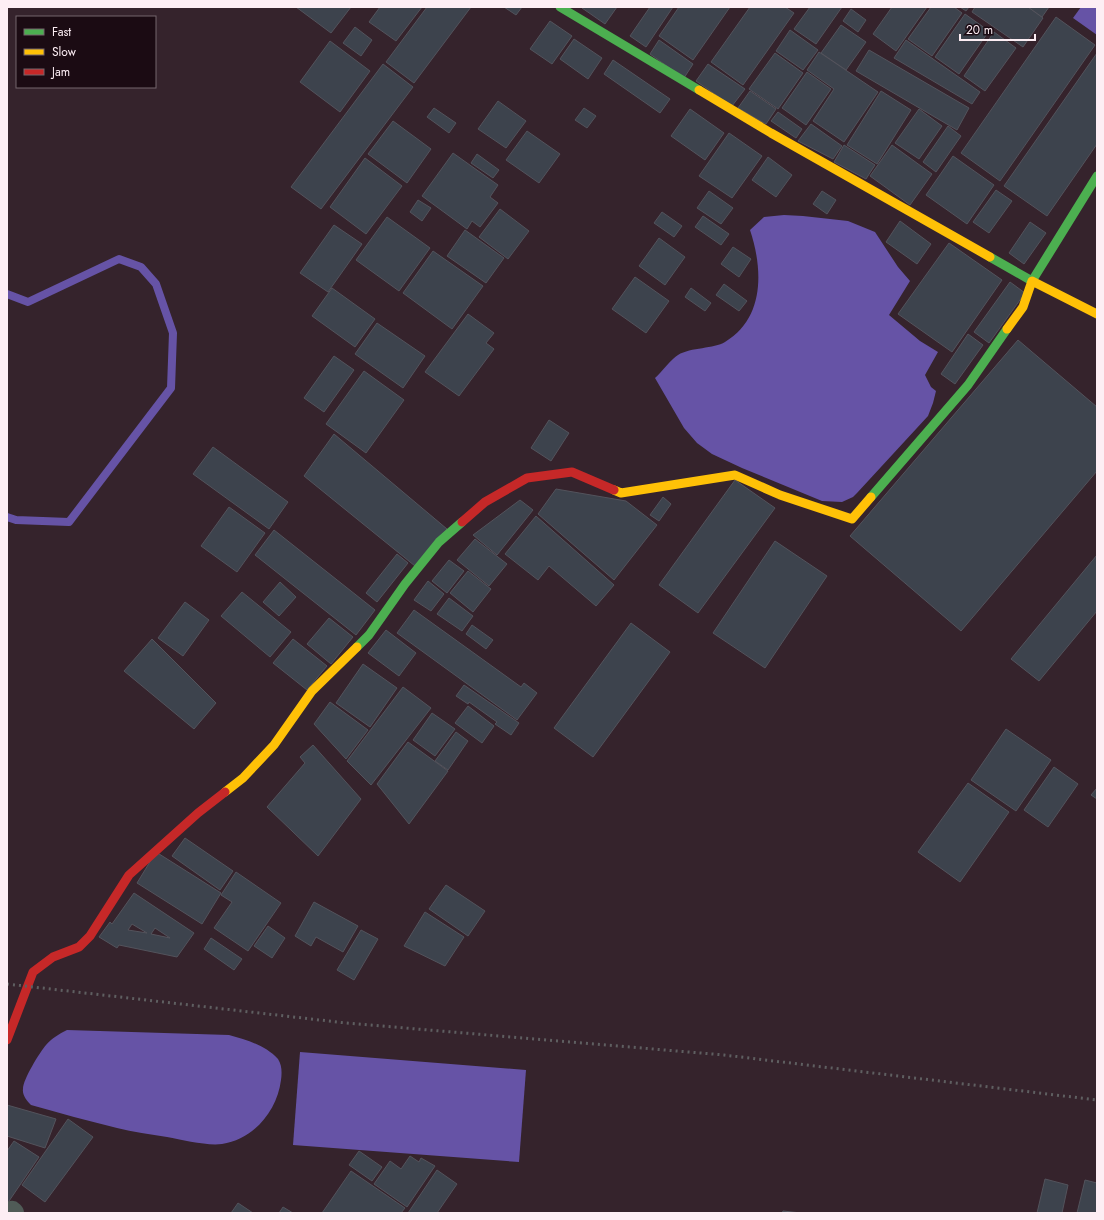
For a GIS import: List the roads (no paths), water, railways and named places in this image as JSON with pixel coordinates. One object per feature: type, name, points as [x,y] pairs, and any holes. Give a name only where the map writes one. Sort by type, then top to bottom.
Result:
[{"type":"street","points":[[560,7],[778,136],[1032,281],[1097,314]]},
{"type":"street","points":[[7,1040],[33,972],[53,957],[79,947],[90,936],[129,875],[198,813],[243,778],[274,745],[312,690],[369,635],[405,584],[439,542],[485,502],[527,478],[572,472],[621,493],[735,475],[780,495],[852,519],[968,385],[1023,307],[1032,281],[1097,176]]},
{"type":"waterway","points":[[7,294],[28,302],[119,259],[141,267],[156,284],[173,333],[171,388],[69,522],[16,520],[7,517]]},
{"type":"railway","points":[[7,984],[346,1023],[724,1055],[1097,1100]]}]
